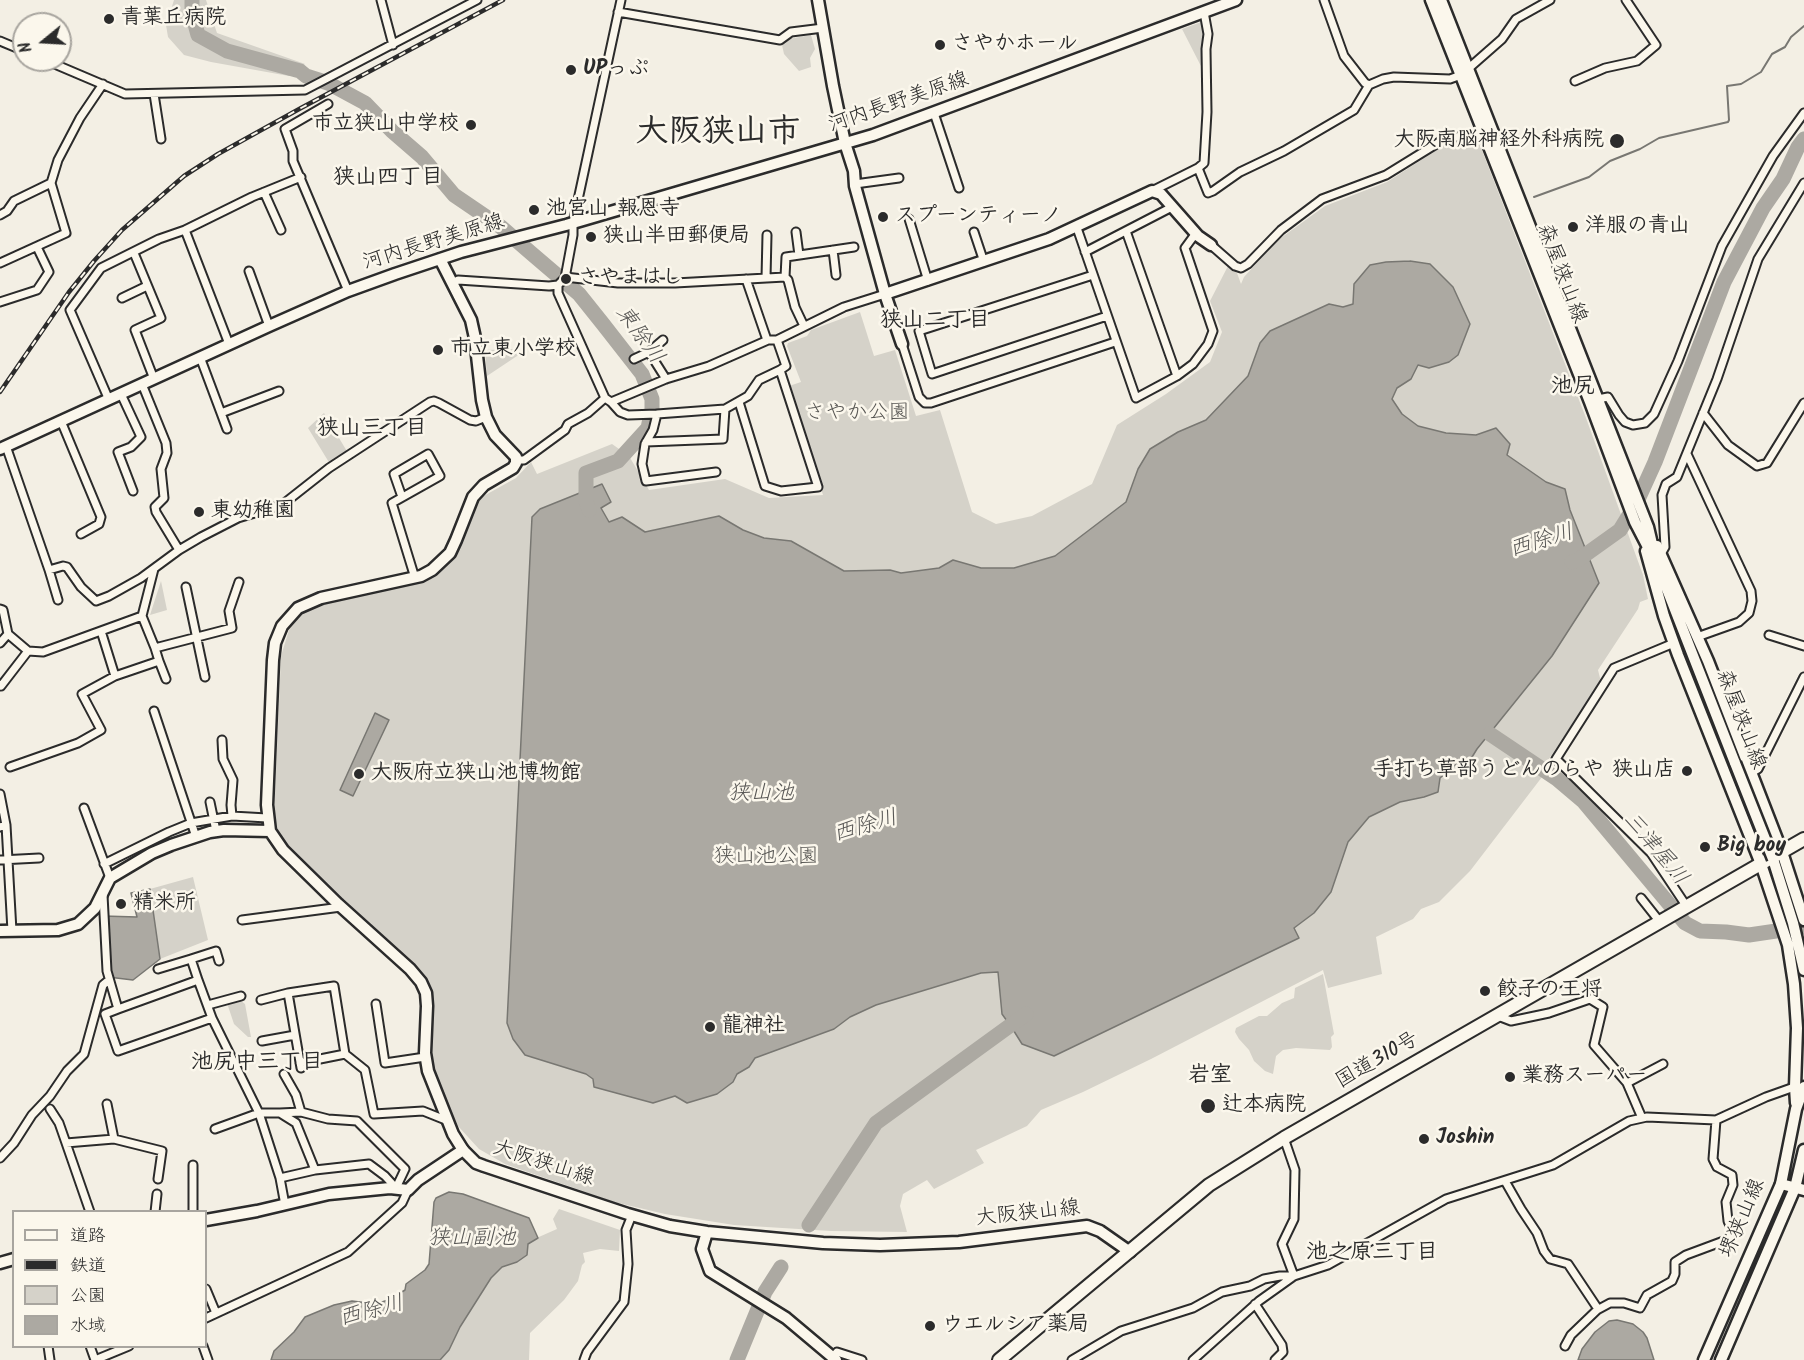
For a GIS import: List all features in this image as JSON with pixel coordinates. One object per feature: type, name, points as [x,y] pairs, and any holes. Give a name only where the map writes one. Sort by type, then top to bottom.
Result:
[{"type":"highway","name":"国道310号","points":[[999,1360],[1209,1185],[1284,1138],[1804,839]]},
{"type":"main road","points":[[818,0],[833,86],[845,143],[854,171],[855,184],[885,294],[902,344]]},
{"type":"main road","name":"河内長野美原線","points":[[3,448],[348,291],[440,259],[573,224],[845,143],[934,113],[1236,0]]},
{"type":"main road","name":"森屋狭山線","points":[[1431,0],[1465,71],[1598,399],[1772,858]]},
{"type":"main road","name":"森屋狭山線","points":[[1441,0],[1484,134],[1641,537],[1658,557]]},
{"type":"main road","points":[[885,294],[984,262],[1077,228],[1152,190],[1161,194],[1196,234],[1211,245]]},
{"type":"main road","points":[[440,259],[471,320],[486,417],[495,435],[517,459],[513,468],[484,485],[473,497],[456,540],[442,562],[432,570],[415,578],[321,598],[298,608],[282,626],[275,643],[273,660],[267,818],[270,831],[283,850],[421,982],[426,993],[425,1057],[428,1071],[448,1121],[463,1150]]},
{"type":"main road","points":[[1641,537],[1674,643],[1772,858],[1803,913]]},
{"type":"main road","points":[[1658,557],[1697,637],[1751,773],[1772,858],[1793,923],[1804,970]]},
{"type":"main road","points":[[0,931],[58,930],[78,924],[95,908],[110,878],[152,854],[216,831],[270,831]]},
{"type":"main road","name":"堺狭山線","points":[[1704,1360],[1781,1184],[1801,1086],[1794,984],[1788,945],[1780,917],[1772,858]]},
{"type":"main road","name":"大阪狭山線","points":[[402,1189],[463,1150],[476,1163],[632,1215],[670,1226],[707,1232],[823,1243],[880,1245],[959,1242],[1087,1226],[1100,1231],[1130,1252]]},
{"type":"main road","name":"堺狭山線","points":[[1721,1360],[1799,1189],[1804,1150]]},
{"type":"main road","points":[[1781,1184],[1799,1189]]},
{"type":"main road","points":[[207,1220],[329,1194],[402,1189]]},
{"type":"main road","points":[[707,1232],[702,1249],[710,1271],[786,1318],[834,1358]]},
{"type":"street","points":[[381,0],[393,45]]},
{"type":"street","points":[[72,71],[125,94],[305,90],[477,0]]},
{"type":"street","points":[[621,0],[573,224],[573,235],[558,293],[608,400],[620,412],[628,415],[725,409],[739,402],[748,396],[759,380],[786,366],[777,340]]},
{"type":"street","points":[[1324,0],[1344,56],[1369,85]]},
{"type":"street","points":[[1198,168],[1208,193],[1240,172],[1284,151],[1354,110],[1369,85],[1394,77],[1450,79],[1465,71],[1502,39],[1516,20],[1551,0]]},
{"type":"street","points":[[1575,81],[1605,68],[1637,61],[1656,45],[1626,0]]},
{"type":"street","points":[[618,12],[780,40],[791,32],[823,28]]},
{"type":"street","points":[[1152,190],[1204,163],[1207,111],[1206,49],[1209,34],[1204,12]]},
{"type":"street","points":[[0,264],[66,233],[51,183],[58,159],[80,118],[103,84]]},
{"type":"street","points":[[154,94],[160,139]]},
{"type":"street","points":[[328,104],[285,129],[293,152],[293,161],[348,291]]},
{"type":"street","points":[[934,113],[959,188]]},
{"type":"street","points":[[1598,399],[1608,397],[1625,422],[1633,425],[1645,423],[1654,414],[1678,362],[1722,246],[1773,156],[1804,113]]},
{"type":"street","points":[[1211,245],[1235,266],[1241,268],[1248,264],[1281,230],[1322,199],[1386,175],[1446,138],[1484,134]]},
{"type":"street","points":[[109,400],[70,310],[101,268],[301,177]]},
{"type":"street","points":[[855,184],[899,178]]},
{"type":"street","points":[[0,215],[8,211],[14,201],[51,183]]},
{"type":"street","points":[[1658,557],[1665,547],[1662,495],[1666,484],[1677,477],[1687,454],[1717,379],[1758,259],[1804,183]]},
{"type":"street","points":[[264,192],[280,230]]},
{"type":"street","points":[[1086,252],[1172,207]]},
{"type":"street","points":[[909,219],[928,281]]},
{"type":"street","points":[[1077,228],[1136,398],[1177,376],[1193,364],[1208,344],[1213,331],[1185,248],[1196,234]]},
{"type":"street","points":[[185,230],[229,344]]},
{"type":"street","points":[[1126,231],[1177,376]]},
{"type":"street","points":[[796,232],[799,255]]},
{"type":"street","points":[[974,232],[984,262]]},
{"type":"street","points":[[766,278],[767,235]]},
{"type":"street","points":[[0,302],[37,290],[49,272],[37,247]]},
{"type":"street","points":[[804,326],[785,277],[786,257],[854,247]]},
{"type":"street","points":[[833,250],[836,275]]},
{"type":"street","points":[[134,253],[161,318],[135,330],[154,379]]},
{"type":"street","points":[[249,271],[269,326]]},
{"type":"street","points":[[1093,275],[919,331],[932,374],[1107,316]]},
{"type":"street","points":[[453,283],[458,280],[675,283],[785,277]]},
{"type":"street","points":[[746,279],[767,340]]},
{"type":"street","points":[[122,298],[147,286]]},
{"type":"street","points":[[517,459],[524,460],[565,430],[568,424],[608,400],[709,366],[767,340],[777,340],[844,308],[885,294]]},
{"type":"street","points":[[634,359],[649,352],[663,340]]},
{"type":"street","points":[[902,344],[919,397],[925,403],[931,403],[1115,342]]},
{"type":"street","points":[[649,352],[666,379]]},
{"type":"street","points":[[200,357],[227,429]]},
{"type":"street","points":[[739,402],[765,486],[781,491],[818,487],[780,370]]},
{"type":"street","points":[[142,384],[166,443],[167,453],[161,469],[164,498],[155,507],[156,512],[179,550]]},
{"type":"street","points":[[221,413],[279,391]]},
{"type":"street","points":[[121,394],[141,437],[131,447],[118,452],[133,491]]},
{"type":"street","points":[[49,570],[67,567],[81,587],[96,601],[109,597],[154,569],[179,550],[238,518],[282,505],[329,468],[430,402],[439,403],[470,420],[476,421],[486,417]]},
{"type":"street","points":[[1703,413],[1728,445],[1757,466],[1767,463],[1804,403]]},
{"type":"street","points":[[646,442],[723,439],[725,409]]},
{"type":"street","points":[[653,414],[653,430],[646,442],[642,464],[646,481],[716,472]]},
{"type":"street","points":[[60,421],[101,517],[99,524],[81,534]]},
{"type":"street","points":[[3,448],[58,600]]},
{"type":"street","points":[[402,497],[394,474],[428,454],[440,476],[392,503],[415,578]]},
{"type":"street","points":[[1687,454],[1751,591],[1752,602],[1749,613],[1739,622],[1697,637]]},
{"type":"street","points":[[154,569],[142,616],[166,679]]},
{"type":"street","points":[[155,648],[232,628],[230,611],[239,582]]},
{"type":"street","points":[[186,587],[205,677]]},
{"type":"street","points":[[0,609],[3,610],[8,634],[28,651],[43,652],[142,616]]},
{"type":"street","points":[[101,632],[115,676]]},
{"type":"street","points":[[0,643],[8,634]]},
{"type":"street","points":[[1769,635],[1804,646]]},
{"type":"street","points":[[1674,643],[1614,668],[1556,759],[1651,853],[1686,908]]},
{"type":"street","points":[[0,685],[28,651]]},
{"type":"street","points":[[10,767],[78,743],[101,730],[82,694],[115,676],[159,661]]},
{"type":"street","points":[[1751,773],[1758,769],[1804,677]]},
{"type":"street","points":[[154,711],[196,837]]},
{"type":"street","points":[[222,740],[223,759],[233,780],[232,816]]},
{"type":"street","points":[[0,795],[12,931]]},
{"type":"street","points":[[210,802],[216,831]]},
{"type":"street","points":[[84,808],[110,878]]},
{"type":"street","points":[[104,864],[190,823],[232,816],[267,818]]},
{"type":"street","points":[[4,860],[39,858]]},
{"type":"street","points":[[102,893],[107,971],[118,1008]]},
{"type":"street","points":[[1641,898],[1660,922]]},
{"type":"street","points":[[242,920],[341,907]]},
{"type":"street","points":[[158,969],[216,951],[219,960]]},
{"type":"street","points":[[190,959],[212,1018],[258,1113],[280,1178],[285,1205]]},
{"type":"street","points":[[0,1158],[14,1143],[32,1115],[50,1096],[67,1071],[84,1054],[103,985],[109,980]]},
{"type":"street","points":[[198,980],[105,1014],[118,1051],[212,1018]]},
{"type":"street","points":[[261,1000],[333,986],[345,1054],[365,1070],[374,1114],[423,1112],[448,1121]]},
{"type":"street","points":[[288,993],[301,1066],[345,1054]]},
{"type":"street","points":[[207,1005],[241,996]]},
{"type":"street","points":[[1498,1016],[1511,1021],[1549,1013],[1590,999],[1603,1007],[1593,1045],[1628,1083],[1642,1118]]},
{"type":"street","points":[[376,1004],[385,1063],[425,1057]]},
{"type":"street","points":[[262,1041],[295,1035]]},
{"type":"street","points":[[1628,1083],[1663,1064]]},
{"type":"street","points":[[284,1074],[296,1095],[301,1112]]},
{"type":"street","points":[[1072,1360],[1121,1331],[1193,1308],[1222,1292],[1250,1286],[1264,1279],[1294,1276],[1328,1265],[1440,1203],[1553,1165],[1629,1120],[1642,1118],[1716,1120],[1801,1086]]},
{"type":"street","points":[[107,1104],[114,1139]]},
{"type":"street","points":[[50,1109],[59,1123],[89,1210]]},
{"type":"street","points":[[207,1317],[348,1252],[402,1203],[405,1169],[357,1121],[328,1119],[301,1112],[258,1113],[215,1129]]},
{"type":"street","points":[[280,1113],[296,1123],[315,1170]]},
{"type":"street","points":[[1565,1346],[1571,1335],[1598,1309],[1610,1303],[1624,1303],[1640,1308],[1647,1295],[1672,1281],[1675,1274],[1675,1262],[1729,1239],[1731,1230],[1726,1202],[1733,1185],[1732,1175],[1717,1167],[1713,1159],[1716,1120]]},
{"type":"street","points":[[1284,1138],[1295,1170],[1294,1219],[1282,1244],[1294,1276]]},
{"type":"street","points":[[66,1143],[114,1139],[162,1151],[158,1179]]},
{"type":"street","points":[[280,1178],[315,1170],[369,1164],[402,1189]]},
{"type":"street","points":[[193,1165],[193,1210]]},
{"type":"street","points":[[1505,1181],[1537,1233],[1544,1251],[1550,1259],[1568,1264],[1598,1309]]},
{"type":"street","points":[[155,1210],[157,1194]]},
{"type":"street","points":[[584,1360],[587,1352],[624,1302],[628,1264],[626,1230],[632,1215]]},
{"type":"street","points":[[1193,1360],[1256,1304],[1294,1276]]},
{"type":"street","points":[[207,1291],[216,1313]]},
{"type":"street","points":[[1256,1304],[1282,1345],[1283,1352],[1275,1360]]},
{"type":"street","points":[[95,1360],[113,1357],[127,1348]]},
{"type":"street","points":[[834,1358],[837,1352],[862,1360]]},
{"type":"green space","points":[[174,0],[206,0],[217,33],[305,64],[289,76],[184,55],[168,37],[166,25]]},
{"type":"green space","points":[[1204,21],[1206,32],[1204,72],[1182,29]]},
{"type":"green space","points":[[811,35],[815,49],[810,58],[811,67],[799,71],[784,54],[782,45],[788,39]]},
{"type":"green space","name":"狭山池公園","points":[[1478,140],[1586,418],[1643,575],[1648,599],[1640,602],[1638,609],[1598,670],[1601,682],[1549,759],[1542,777],[1470,871],[1439,902],[1421,909],[1413,919],[1376,937],[1382,974],[1328,988],[1323,970],[1151,1059],[1041,1110],[1027,1126],[976,1150],[984,1163],[934,1189],[927,1180],[903,1194],[900,1206],[907,1232],[831,1231],[734,1225],[665,1214],[614,1202],[505,1164],[479,1149],[458,1126],[433,1074],[430,1048],[432,1004],[428,983],[411,963],[294,852],[280,836],[274,818],[281,656],[289,630],[304,611],[336,600],[426,582],[440,572],[459,548],[468,519],[480,498],[516,478],[531,462],[537,474],[612,444],[629,456],[649,490],[725,479],[769,498],[823,495],[789,386],[801,382],[787,346],[788,343],[807,336],[811,330],[860,312],[874,356],[895,350],[916,416],[940,410],[972,512],[996,524],[1032,516],[1092,484],[1117,425],[1166,394],[1210,362],[1222,332],[1210,301],[1228,266],[1237,273],[1241,284],[1244,277],[1278,240],[1325,206],[1387,182],[1446,144]]},
{"type":"green space","points":[[517,349],[520,354],[487,376],[485,350]]},
{"type":"green space","points":[[324,413],[348,453],[330,464],[308,428]]},
{"type":"green space","points":[[161,581],[167,610],[150,615]]},
{"type":"green space","points":[[193,877],[208,940],[160,959],[150,889]]},
{"type":"green space","points":[[1323,974],[1334,1034],[1331,1037],[1332,1047],[1330,1050],[1296,1048],[1283,1050],[1276,1056],[1273,1074],[1265,1071],[1254,1061],[1249,1050],[1239,1039],[1235,1032],[1236,1028],[1259,1016],[1267,1016],[1282,1003],[1294,998],[1295,988]]},
{"type":"green space","points":[[240,1000],[245,1004],[251,1037],[248,1037],[234,1024],[227,1003]]},
{"type":"green space","points":[[559,1209],[620,1230],[619,1251],[600,1249],[583,1253],[585,1262],[578,1281],[564,1300],[530,1333],[529,1360],[440,1360],[449,1350],[460,1327],[491,1278],[502,1267],[517,1262],[526,1252],[532,1240],[557,1229],[553,1219]]},
{"type":"water","name":"狭山池","points":[[1410,261],[1430,264],[1453,287],[1470,324],[1458,355],[1449,362],[1429,368],[1418,365],[1411,379],[1397,388],[1392,399],[1402,414],[1418,426],[1446,433],[1476,435],[1496,428],[1510,444],[1507,455],[1546,482],[1565,489],[1570,510],[1599,583],[1552,656],[1477,749],[1464,770],[1455,765],[1440,778],[1438,792],[1400,802],[1369,817],[1348,842],[1331,892],[1314,913],[1294,928],[1299,938],[1054,1056],[1022,1044],[1002,1014],[998,972],[981,973],[876,1005],[850,1017],[834,1029],[755,1058],[749,1067],[737,1074],[733,1082],[717,1094],[687,1103],[675,1096],[653,1103],[594,1087],[593,1079],[586,1074],[525,1055],[513,1039],[507,1023],[532,517],[540,509],[602,484],[611,502],[601,508],[609,522],[622,517],[645,532],[719,516],[743,530],[764,538],[791,541],[844,571],[890,570],[901,573],[939,568],[953,560],[981,568],[1014,568],[1055,556],[1126,502],[1138,469],[1150,449],[1178,432],[1206,420],[1248,376],[1260,343],[1270,331],[1329,304],[1343,307],[1353,304],[1354,284],[1370,265]]},
{"type":"water","points":[[375,713],[389,720],[353,796],[340,790]]},
{"type":"water","points":[[150,889],[160,959],[133,980],[108,977],[103,916],[137,917],[131,893]]},
{"type":"water","name":"狭山副池","points":[[449,1192],[463,1194],[529,1218],[538,1238],[528,1244],[527,1255],[517,1262],[502,1267],[491,1278],[460,1327],[449,1350],[440,1360],[271,1360],[274,1351],[294,1332],[305,1317],[334,1305],[352,1301],[376,1304],[391,1299],[405,1290],[406,1284],[425,1270],[429,1264],[434,1202],[436,1198]]},
{"type":"water","points":[[1617,1320],[1633,1324],[1643,1332],[1654,1360],[1578,1360],[1582,1349],[1595,1332],[1609,1321]]},
{"type":"waterway","name":"東除川","points":[[192,0],[192,13],[198,35],[227,51],[300,71],[306,76],[328,83],[365,103],[422,157],[454,195],[501,227],[579,294],[642,374],[652,399],[648,428],[618,461],[586,473],[586,501],[589,510]]},
{"type":"waterway","points":[[1534,197],[1589,177],[1610,161],[1640,149],[1659,138],[1728,122],[1727,86],[1741,84],[1761,72],[1772,54],[1785,47],[1791,37],[1804,26]]},
{"type":"waterway","name":"西除川","points":[[1572,562],[1620,530],[1636,504],[1655,462],[1724,282],[1763,208],[1783,179],[1804,139]]},
{"type":"waterway","name":"三津屋川","points":[[1490,734],[1557,779],[1583,801],[1685,923],[1700,931],[1749,935],[1804,927]]},
{"type":"waterway","name":"西除川","points":[[809,1225],[876,1123],[1026,1014]]},
{"type":"waterway","name":"西除川","points":[[737,1360],[765,1292],[781,1267]]},
{"type":"railway","points":[[0,392],[69,292],[94,261],[122,230],[184,176],[218,154],[301,108],[503,0]]},
{"type":"place","name":"青葉丘病院","points":[[109,19]]},
{"type":"place","name":"さやかホール","points":[[940,45]]},
{"type":"place","name":"UPっぷ","points":[[571,70]]},
{"type":"place","name":"市立狭山中学校","points":[[471,125]]},
{"type":"place","name":"大阪南脳神経外科病院","points":[[1617,141]]},
{"type":"place","name":"池宮山 報恩寺","points":[[534,210]]},
{"type":"place","name":"スプーンティーノ","points":[[883,217]]},
{"type":"place","name":"洋服の青山","points":[[1573,227]]},
{"type":"place","name":"狭山半田郵便局","points":[[591,237]]},
{"type":"place","name":"さやまはし","points":[[566,279]]},
{"type":"place","name":"市立東小学校","points":[[438,350]]},
{"type":"place","name":"東幼稚園","points":[[199,512]]},
{"type":"place","name":"手打ち草部うどんのらや 狭山店","points":[[1687,771]]},
{"type":"place","name":"大阪府立狭山池博物館","points":[[359,774]]},
{"type":"place","name":"Big boy","points":[[1705,847]]},
{"type":"place","name":"精米所","points":[[121,904]]},
{"type":"place","name":"餃子の王将","points":[[1485,991]]},
{"type":"place","name":"龍神社","points":[[710,1027]]},
{"type":"place","name":"業務スーパー","points":[[1510,1077]]},
{"type":"place","name":"辻本病院","points":[[1208,1106]]},
{"type":"place","name":"Joshin","points":[[1424,1139]]},
{"type":"place","name":"ウエルシア薬局","points":[[930,1326]]},
{"type":"district","name":"大阪狭山市","points":[[718,135]]},
{"type":"district","name":"狭山四丁目","points":[[388,179]]},
{"type":"district","name":"狭山二丁目","points":[[935,322]]},
{"type":"district","name":"池尻","points":[[1573,388]]},
{"type":"district","name":"狭山三丁目","points":[[372,430]]},
{"type":"district","name":"池尻中三丁目","points":[[257,1064]]},
{"type":"district","name":"岩室","points":[[1210,1077]]},
{"type":"district","name":"池之原三丁目","points":[[1372,1254]]},
{"type":"park label","name":"さやか公園","points":[[857,414]]}]
